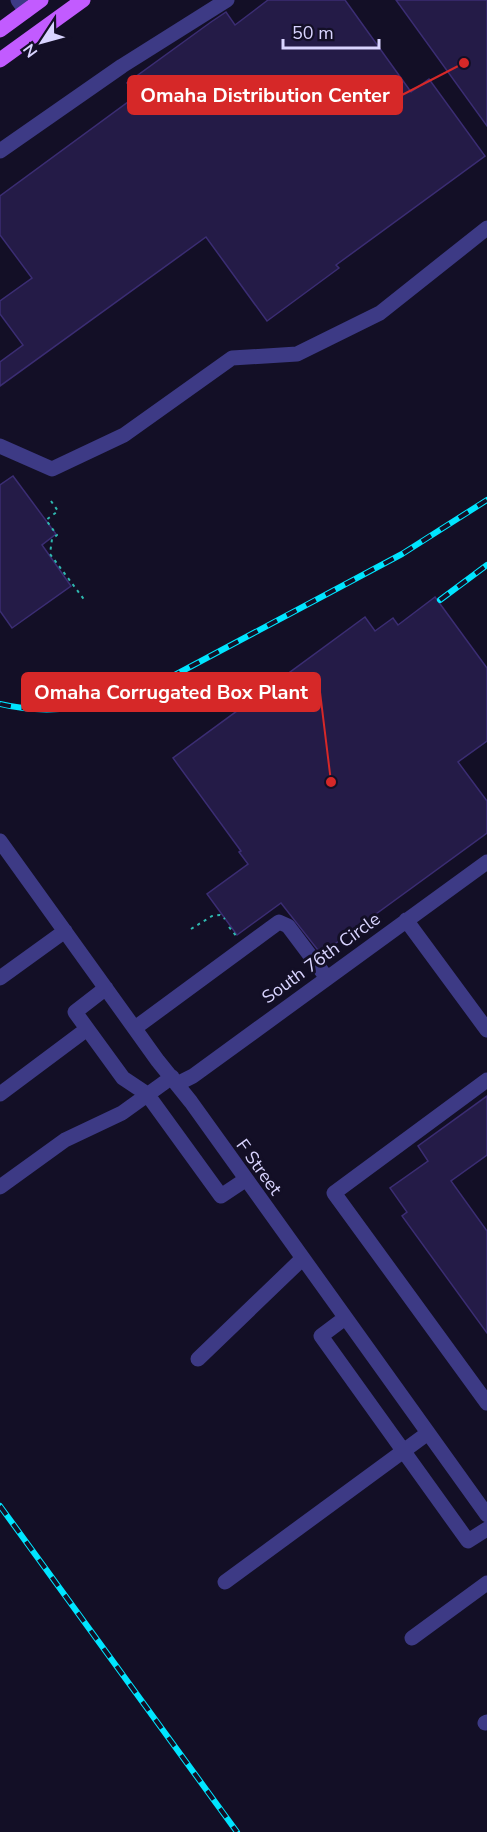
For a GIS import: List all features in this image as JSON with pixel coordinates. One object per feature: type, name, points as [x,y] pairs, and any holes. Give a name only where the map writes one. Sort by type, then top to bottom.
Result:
[{"type":"main road","points":[[0,30],[22,5],[41,0]]},
{"type":"main road","points":[[0,60],[83,0]]},
{"type":"main road","points":[[22,5],[41,30]]},
{"type":"street","points":[[0,151],[122,66],[227,0]]},
{"type":"street","points":[[0,446],[52,470],[124,435],[232,358],[297,354],[380,313],[487,228]]},
{"type":"street","name":"F Street","points":[[0,842],[487,1515]]},
{"type":"street","name":"South 76th Circle","points":[[0,1187],[65,1140],[122,1113],[147,1095],[174,1080],[193,1076],[487,861]]},
{"type":"street","points":[[406,920],[487,1030]]},
{"type":"street","points":[[135,1028],[279,922],[288,926],[327,978]]},
{"type":"street","points":[[0,978],[64,931]]},
{"type":"street","points":[[106,988],[75,1012],[87,1029],[123,1078],[147,1095],[221,1196],[245,1180]]},
{"type":"street","points":[[0,1094],[87,1029]]},
{"type":"street","points":[[487,1080],[334,1193],[487,1403]]},
{"type":"street","points":[[198,1359],[302,1259]]},
{"type":"street","points":[[345,1318],[321,1336],[468,1541],[487,1529]]},
{"type":"street","points":[[225,1582],[428,1433]]},
{"type":"street","points":[[412,1638],[487,1583]]},
{"type":"path","points":[[51,501],[58,511],[46,520],[57,535],[52,539],[50,554],[86,602]]},
{"type":"path","points":[[191,929],[215,915],[220,915],[225,919]]},
{"type":"path","points":[[230,927],[240,942]]},
{"type":"building","points":[[268,0],[345,0],[411,92],[429,79],[485,156],[336,265],[339,268],[267,321],[206,237],[0,386],[0,362],[23,345],[0,314],[0,301],[32,278],[0,235],[0,196],[136,96],[127,83],[226,12],[235,25]]},
{"type":"building","points":[[396,0],[487,0],[487,126]]},
{"type":"building","points":[[13,476],[56,534],[42,545],[71,586],[12,628],[0,611],[0,485]]},
{"type":"building","points":[[435,597],[487,668],[487,741],[458,762],[487,801],[487,833],[321,954],[281,903],[237,935],[207,894],[248,864],[173,758],[365,617],[375,631],[393,618],[398,625]]},
{"type":"building","points":[[487,1096],[487,1155],[451,1181],[487,1231],[487,1333],[402,1216],[407,1212],[390,1188],[428,1161],[418,1146]]},
{"type":"railway","points":[[0,704],[40,709],[80,707],[118,699],[156,685],[402,554],[487,500]]},
{"type":"railway","points":[[440,600],[487,565]]},
{"type":"railway","points":[[0,1506],[237,1832]]},
{"type":"place","name":"Omaha Distribution Center","points":[[464,63]]},
{"type":"place","name":"Omaha Corrugated Box Plant","points":[[331,782]]}]
